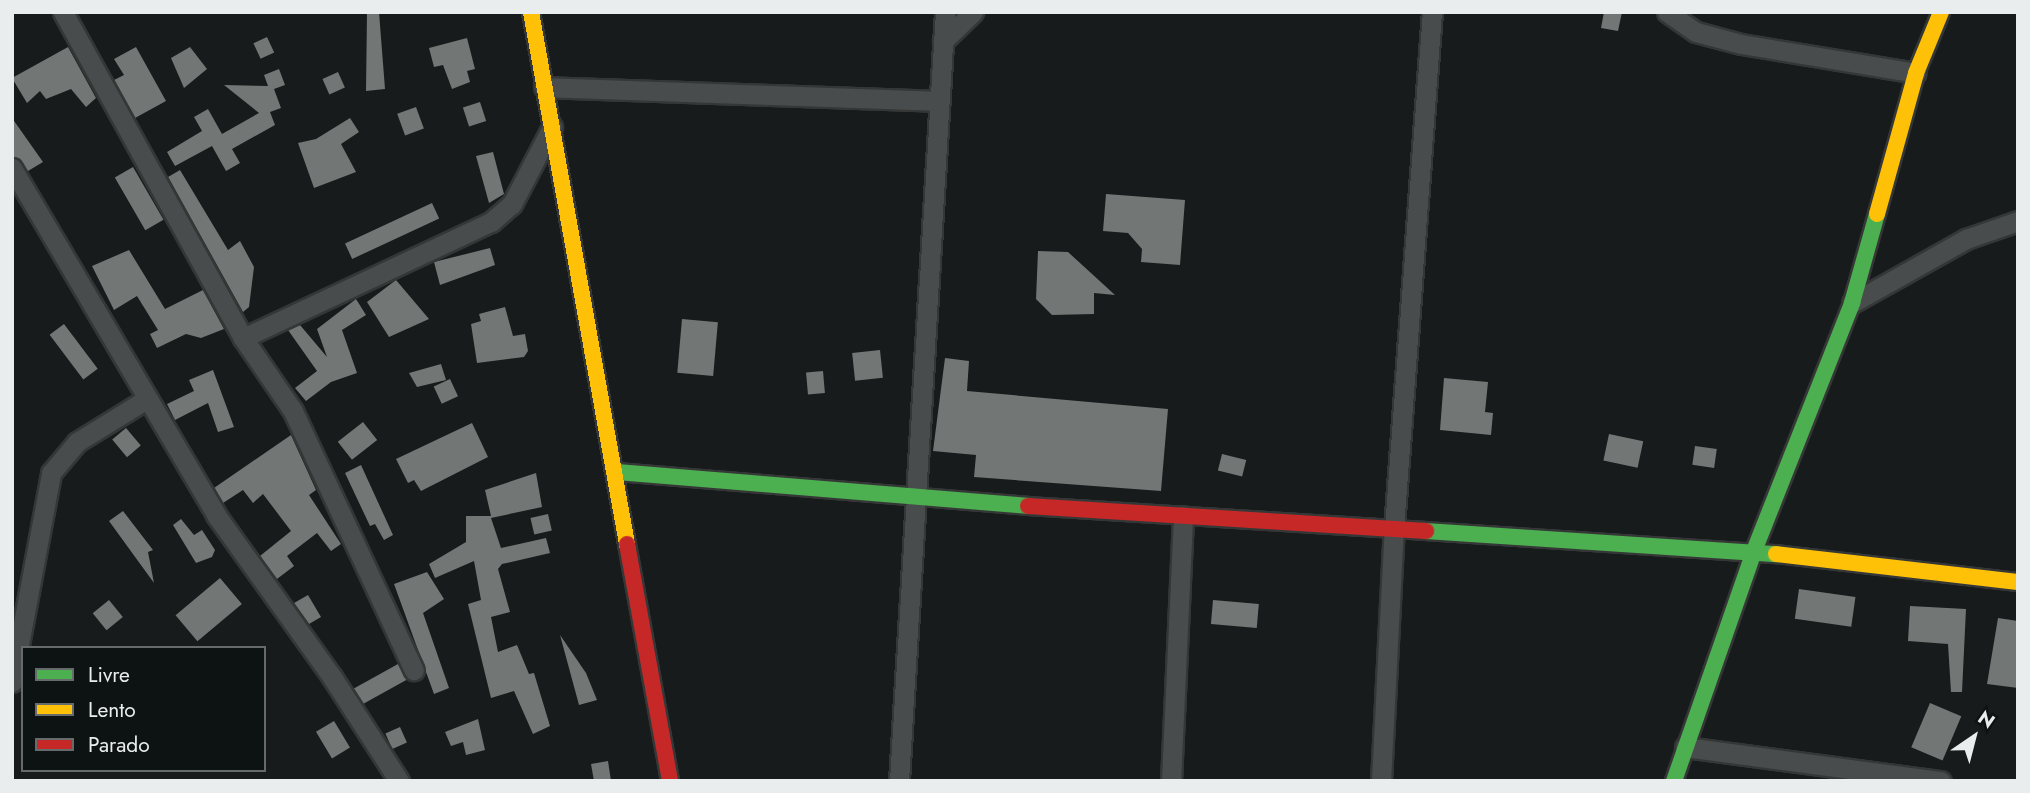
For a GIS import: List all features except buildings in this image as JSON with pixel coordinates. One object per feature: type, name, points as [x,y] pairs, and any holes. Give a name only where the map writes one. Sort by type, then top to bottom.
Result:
[{"type":"street","points":[[63,12],[243,338],[293,411],[414,670]]},
{"type":"street","points":[[531,12],[670,781]]},
{"type":"street","points":[[899,781],[945,12]]},
{"type":"street","points":[[943,41],[972,12]]},
{"type":"street","points":[[1381,781],[1394,527],[1432,12]]},
{"type":"street","points":[[1667,12],[1696,32],[1741,44],[1916,73]]},
{"type":"street","points":[[1674,781],[1754,551],[1852,303],[1916,73],[1941,12]]},
{"type":"street","points":[[544,87],[940,101]]},
{"type":"street","points":[[243,338],[491,222],[512,204],[552,127]]},
{"type":"street","points":[[12,169],[145,400],[216,515],[332,677],[399,781]]},
{"type":"street","points":[[1852,303],[1966,239],[2018,221]]},
{"type":"street","points":[[12,682],[51,473],[77,442],[145,400]]},
{"type":"street","points":[[616,472],[915,499],[1754,551],[2018,582]]},
{"type":"street","points":[[1171,781],[1183,516]]},
{"type":"street","points":[[1685,747],[1941,781]]},
{"type":"traffic: fast","points":[[1674,781],[1754,551],[1852,303],[1877,214]]},
{"type":"traffic: fast","points":[[616,472],[1028,506]]},
{"type":"traffic: fast","points":[[1426,531],[1776,554]]},
{"type":"traffic: slow","points":[[531,12],[627,544]]},
{"type":"traffic: slow","points":[[1877,214],[1916,73],[1941,12]]},
{"type":"traffic: slow","points":[[1776,554],[2018,582]]},
{"type":"traffic: jam","points":[[1028,506],[1426,531]]},
{"type":"traffic: jam","points":[[627,544],[670,781]]}]
